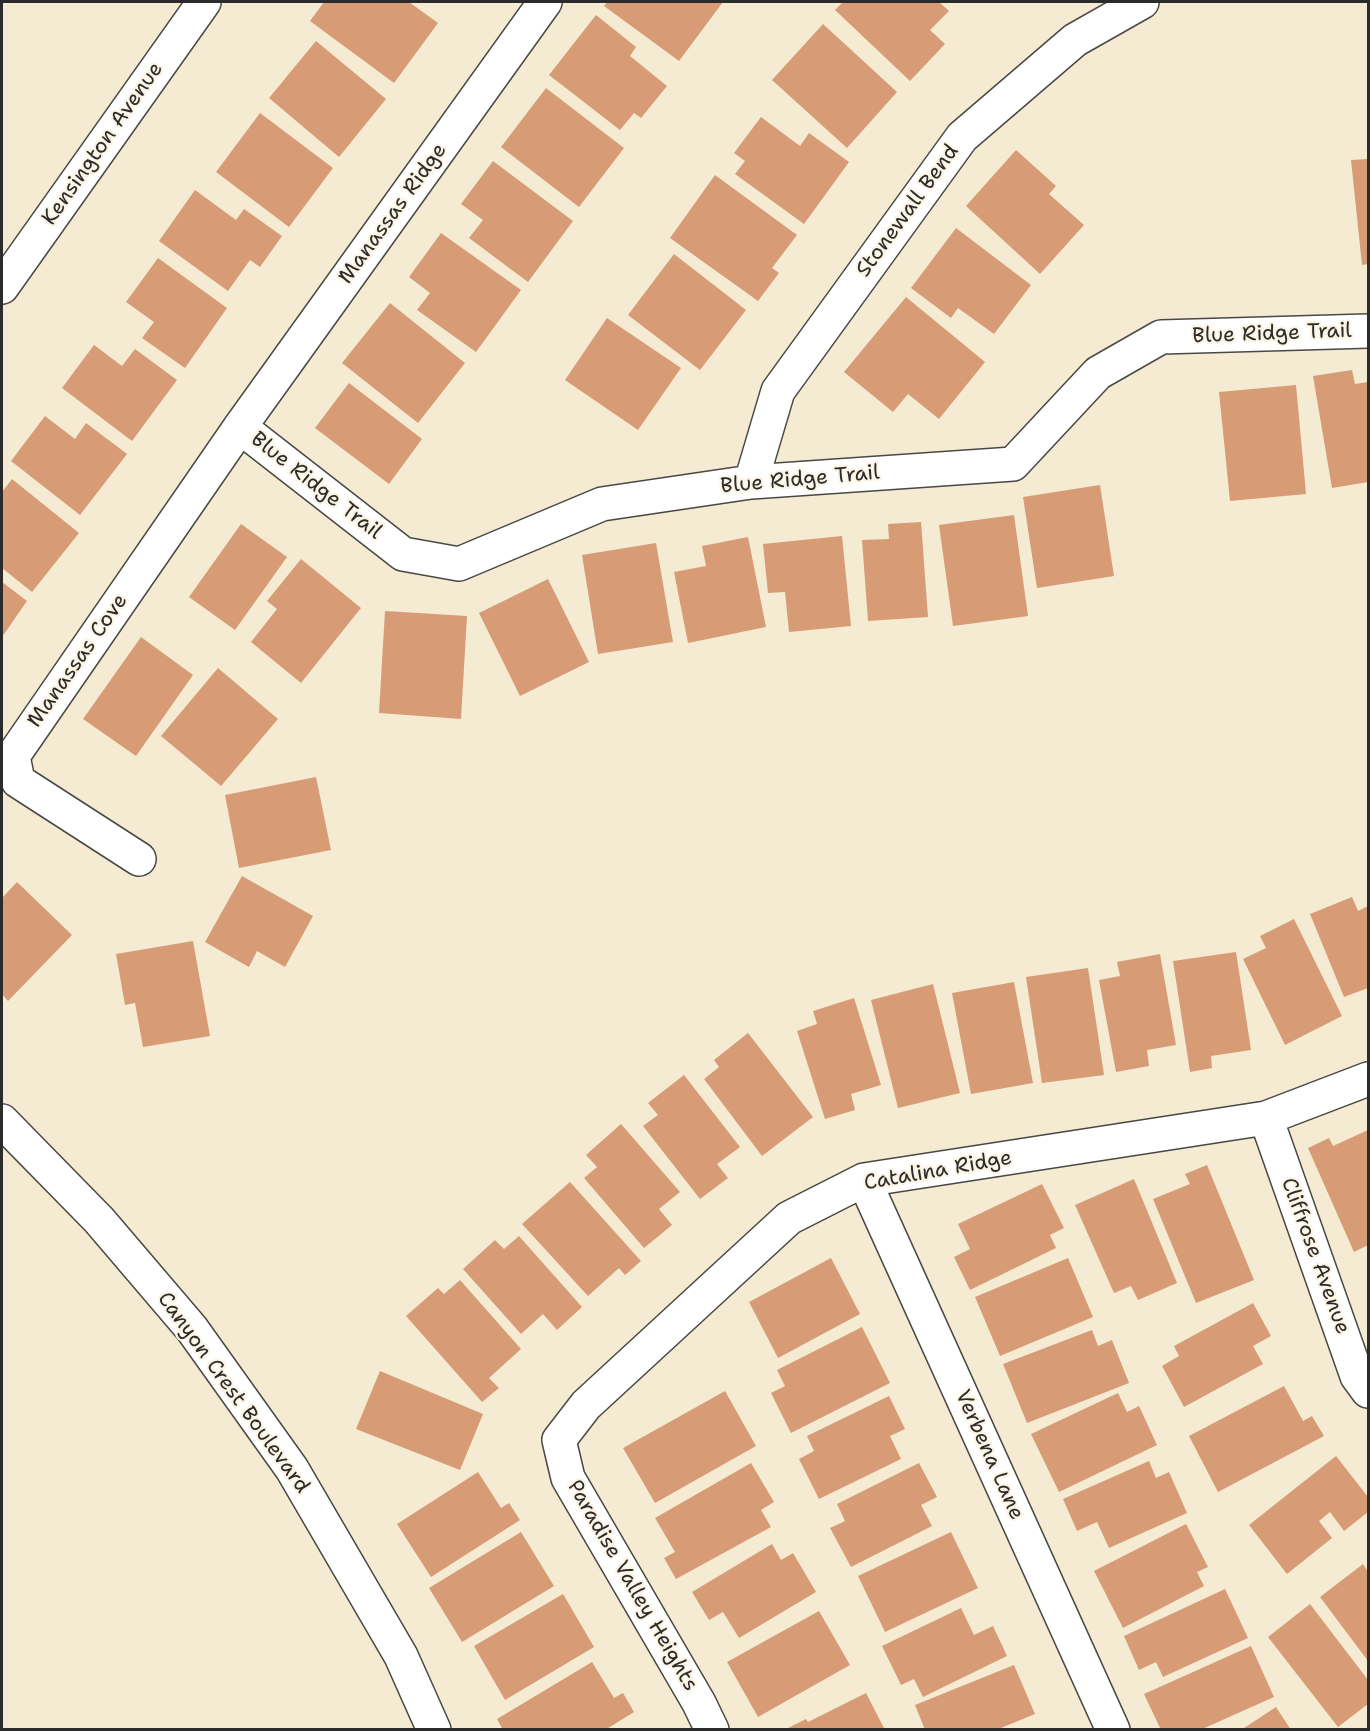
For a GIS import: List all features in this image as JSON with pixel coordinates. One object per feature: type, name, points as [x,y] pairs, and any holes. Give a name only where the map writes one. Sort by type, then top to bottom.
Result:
[{"type":"street","name":"Kensington Avenue","points":[[2,287],[204,2]]},
{"type":"street","name":"Manassas Ridge","points":[[240,427],[545,2]]},
{"type":"street","name":"Stonewall Bend","points":[[751,482],[778,392],[962,137],[1075,40],[1142,2]]},
{"type":"street","name":"Blue Ridge Trail","points":[[240,427],[403,554],[459,564],[602,504],[751,482],[1013,464],[1098,373],[1161,337],[1368,331]]},
{"type":"street","name":"Manassas Cove","points":[[139,859],[18,782],[13,756],[240,427]]},
{"type":"street","name":"Catalina Ridge","points":[[559,1440],[586,1405],[789,1218],[864,1180],[1266,1118],[1368,1079]]},
{"type":"street","name":"Cliffrose Avenue","points":[[1266,1118],[1357,1376],[1368,1391]]},
{"type":"street","name":"Canyon Crest Boulevard","points":[[2,1121],[99,1220],[192,1329],[292,1468],[401,1656],[434,1730]]},
{"type":"street","name":"Verbena Lane","points":[[864,1180],[1113,1730]]},
{"type":"street","name":"Paradise Valley Heights","points":[[559,1440],[568,1478],[699,1703],[712,1730]]},
{"type":"building","points":[[324,2],[409,2],[438,23],[394,83],[310,21]]},
{"type":"building","points":[[607,2],[723,2],[679,61],[604,6]]},
{"type":"building","points":[[843,2],[939,2],[949,11],[930,30],[945,44],[910,81],[835,10]]},
{"type":"building","points":[[596,15],[636,47],[630,56],[667,86],[641,118],[634,113],[620,130],[549,75]]},
{"type":"building","points":[[823,24],[897,92],[847,148],[772,80]]},
{"type":"building","points":[[316,41],[386,99],[339,157],[269,98]]},
{"type":"building","points":[[546,88],[624,148],[579,207],[501,147]]},
{"type":"building","points":[[260,113],[333,168],[289,227],[216,172]]},
{"type":"building","points":[[761,117],[800,146],[809,133],[849,162],[804,224],[735,174],[745,161],[734,153]]},
{"type":"building","points":[[1016,150],[1056,186],[1049,194],[1084,225],[1040,274],[966,206]]},
{"type":"building","points":[[1368,159],[1368,264],[1362,265],[1351,160]]},
{"type":"building","points":[[493,161],[573,221],[528,282],[469,238],[483,220],[461,204]]},
{"type":"building","points":[[715,175],[797,235],[772,268],[779,273],[758,301],[670,238]]},
{"type":"building","points":[[195,190],[236,220],[244,209],[282,236],[260,267],[250,260],[228,291],[159,241]]},
{"type":"building","points":[[956,228],[1031,285],[994,334],[958,308],[951,318],[911,288]]},
{"type":"building","points":[[441,233],[521,290],[476,352],[417,310],[430,293],[409,277]]},
{"type":"building","points":[[674,254],[746,310],[700,370],[628,315]]},
{"type":"building","points":[[158,258],[227,308],[185,368],[142,338],[154,322],[126,302]]},
{"type":"building","points":[[906,297],[985,362],[939,419],[908,394],[893,412],[844,372]]},
{"type":"building","points":[[390,303],[465,363],[418,423],[342,363]]},
{"type":"building","points":[[607,318],[681,368],[638,430],[565,380]]},
{"type":"building","points":[[94,345],[122,366],[135,349],[177,380],[132,441],[62,388]]},
{"type":"building","points":[[1352,370],[1355,384],[1368,382],[1368,482],[1332,488],[1313,376]]},
{"type":"building","points":[[349,383],[422,439],[389,484],[315,428]]},
{"type":"building","points":[[1296,385],[1306,494],[1230,501],[1219,392]]},
{"type":"building","points":[[45,416],[75,439],[86,423],[127,454],[80,515],[11,461]]},
{"type":"building","points":[[12,479],[79,533],[32,592],[2,568],[2,492]]},
{"type":"building","points":[[1100,485],[1114,576],[1037,588],[1023,497]]},
{"type":"building","points":[[1014,515],[1028,616],[953,626],[939,525]]},
{"type":"building","points":[[921,522],[928,617],[868,621],[862,540],[889,539],[888,524]]},
{"type":"building","points":[[241,524],[287,557],[235,630],[189,597]]},
{"type":"building","points":[[842,536],[851,626],[789,632],[785,592],[768,593],[763,544]]},
{"type":"building","points":[[748,537],[766,627],[688,643],[674,572],[706,566],[702,546]]},
{"type":"building","points":[[656,543],[673,642],[598,654],[582,555]]},
{"type":"building","points":[[301,559],[361,608],[301,683],[251,642],[277,609],[267,601]]},
{"type":"building","points":[[548,579],[589,662],[520,696],[479,613]]},
{"type":"building","points":[[2,582],[27,601],[2,637]]},
{"type":"building","points":[[385,611],[467,616],[461,719],[379,713]]},
{"type":"building","points":[[141,637],[193,675],[136,756],[83,719]]},
{"type":"building","points":[[218,668],[278,719],[221,786],[161,736]]},
{"type":"building","points":[[316,777],[331,850],[239,868],[225,795]]},
{"type":"building","points":[[242,876],[313,916],[285,967],[257,951],[249,967],[205,942]]},
{"type":"building","points":[[17,882],[72,935],[8,1001],[2,994],[2,898]]},
{"type":"building","points":[[1352,897],[1358,911],[1368,906],[1368,988],[1344,997],[1310,914]]},
{"type":"building","points":[[1294,919],[1342,1016],[1285,1045],[1243,959],[1266,948],[1260,936]]},
{"type":"building","points":[[193,941],[210,1036],[143,1047],[135,1003],[125,1005],[116,954]]},
{"type":"building","points":[[1236,952],[1251,1050],[1211,1056],[1212,1068],[1190,1072],[1173,961]]},
{"type":"building","points":[[1160,954],[1176,1045],[1147,1050],[1149,1066],[1116,1072],[1099,980],[1120,976],[1117,962]]},
{"type":"building","points":[[1088,968],[1104,1075],[1042,1083],[1026,977]]},
{"type":"building","points":[[1014,982],[1033,1083],[971,1094],[952,993]]},
{"type":"building","points":[[933,984],[960,1093],[898,1108],[871,1000]]},
{"type":"building","points":[[854,998],[881,1085],[851,1094],[855,1110],[825,1119],[797,1031],[817,1024],[813,1011]]},
{"type":"building","points":[[748,1033],[813,1117],[762,1156],[704,1079],[719,1067],[714,1060]]},
{"type":"building","points":[[684,1075],[740,1147],[717,1164],[728,1178],[700,1199],[643,1126],[658,1115],[648,1103]]},
{"type":"building","points":[[621,1124],[680,1192],[659,1209],[672,1225],[644,1248],[584,1178],[597,1167],[586,1155]]},
{"type":"building","points":[[1368,1130],[1368,1245],[1354,1252],[1308,1148],[1329,1138],[1333,1146]]},
{"type":"building","points":[[1207,1165],[1254,1280],[1196,1303],[1153,1199],[1190,1184],[1185,1174]]},
{"type":"building","points":[[1134,1179],[1177,1283],[1138,1300],[1131,1286],[1114,1293],[1075,1205]]},
{"type":"building","points":[[570,1182],[641,1261],[625,1275],[619,1268],[588,1296],[522,1224]]},
{"type":"building","points":[[1042,1184],[1064,1228],[1050,1235],[1056,1248],[970,1290],[954,1257],[970,1249],[958,1224]]},
{"type":"building","points":[[519,1236],[582,1307],[557,1330],[543,1314],[521,1334],[463,1269],[495,1240],[504,1249]]},
{"type":"building","points":[[831,1258],[860,1314],[778,1358],[749,1302]]},
{"type":"building","points":[[1068,1258],[1093,1317],[1000,1356],[975,1297]]},
{"type":"building","points":[[460,1280],[521,1349],[489,1378],[499,1388],[482,1402],[406,1316],[438,1288],[444,1294]]},
{"type":"building","points":[[1253,1303],[1271,1336],[1253,1346],[1263,1364],[1184,1407],[1162,1366],[1179,1356],[1174,1346]]},
{"type":"building","points":[[862,1327],[890,1383],[791,1433],[771,1393],[785,1386],[777,1370]]},
{"type":"building","points":[[1092,1330],[1098,1346],[1112,1340],[1129,1383],[1027,1423],[1003,1364]]},
{"type":"building","points":[[380,1371],[483,1414],[460,1470],[356,1429]]},
{"type":"building","points":[[1284,1386],[1303,1421],[1312,1416],[1324,1436],[1218,1492],[1189,1436]]},
{"type":"building","points":[[725,1391],[756,1446],[655,1503],[623,1448]]},
{"type":"building","points":[[1118,1393],[1127,1412],[1139,1406],[1157,1445],[1059,1492],[1031,1434]]},
{"type":"building","points":[[889,1396],[905,1429],[890,1436],[901,1459],[819,1499],[799,1459],[814,1451],[807,1436]]},
{"type":"building","points":[[1336,1456],[1368,1497],[1368,1512],[1344,1531],[1330,1512],[1319,1521],[1332,1538],[1287,1574],[1249,1525]]},
{"type":"building","points":[[1149,1461],[1156,1478],[1169,1472],[1187,1513],[1109,1548],[1097,1522],[1077,1531],[1063,1499]]},
{"type":"building","points":[[751,1463],[774,1502],[761,1510],[771,1527],[676,1579],[664,1558],[675,1552],[655,1518]]},
{"type":"building","points":[[919,1463],[937,1497],[921,1505],[932,1526],[851,1567],[830,1528],[845,1521],[837,1504]]},
{"type":"building","points":[[478,1472],[501,1508],[509,1503],[520,1520],[431,1577],[397,1524]]},
{"type":"building","points":[[1186,1524],[1208,1567],[1197,1572],[1204,1586],[1123,1628],[1094,1571]]},
{"type":"building","points":[[521,1532],[554,1586],[462,1642],[429,1588]]},
{"type":"building","points":[[951,1532],[978,1588],[885,1632],[858,1576]]},
{"type":"building","points":[[772,1544],[781,1560],[793,1553],[816,1592],[739,1638],[723,1612],[709,1620],[692,1592]]},
{"type":"building","points":[[1363,1564],[1368,1572],[1368,1661],[1320,1597]]},
{"type":"building","points":[[1225,1589],[1248,1638],[1163,1677],[1156,1662],[1139,1670],[1124,1636]]},
{"type":"building","points":[[563,1594],[594,1647],[505,1700],[474,1646]]},
{"type":"building","points":[[1310,1604],[1368,1680],[1368,1704],[1338,1727],[1268,1637]]},
{"type":"building","points":[[961,1608],[974,1635],[993,1626],[1007,1656],[923,1697],[914,1679],[901,1685],[882,1646]]},
{"type":"building","points":[[819,1611],[850,1665],[758,1717],[727,1662]]},
{"type":"building","points":[[1251,1646],[1274,1697],[1200,1730],[1161,1730],[1144,1694]]},
{"type":"building","points":[[592,1662],[614,1698],[623,1693],[634,1712],[605,1730],[503,1730],[497,1719]]},
{"type":"building","points":[[1014,1665],[1035,1714],[996,1730],[925,1730],[915,1705]]},
{"type":"building","points":[[866,1693],[885,1730],[784,1730],[806,1719],[808,1722]]},
{"type":"building","points":[[1276,1707],[1291,1730],[1241,1730]]}]
